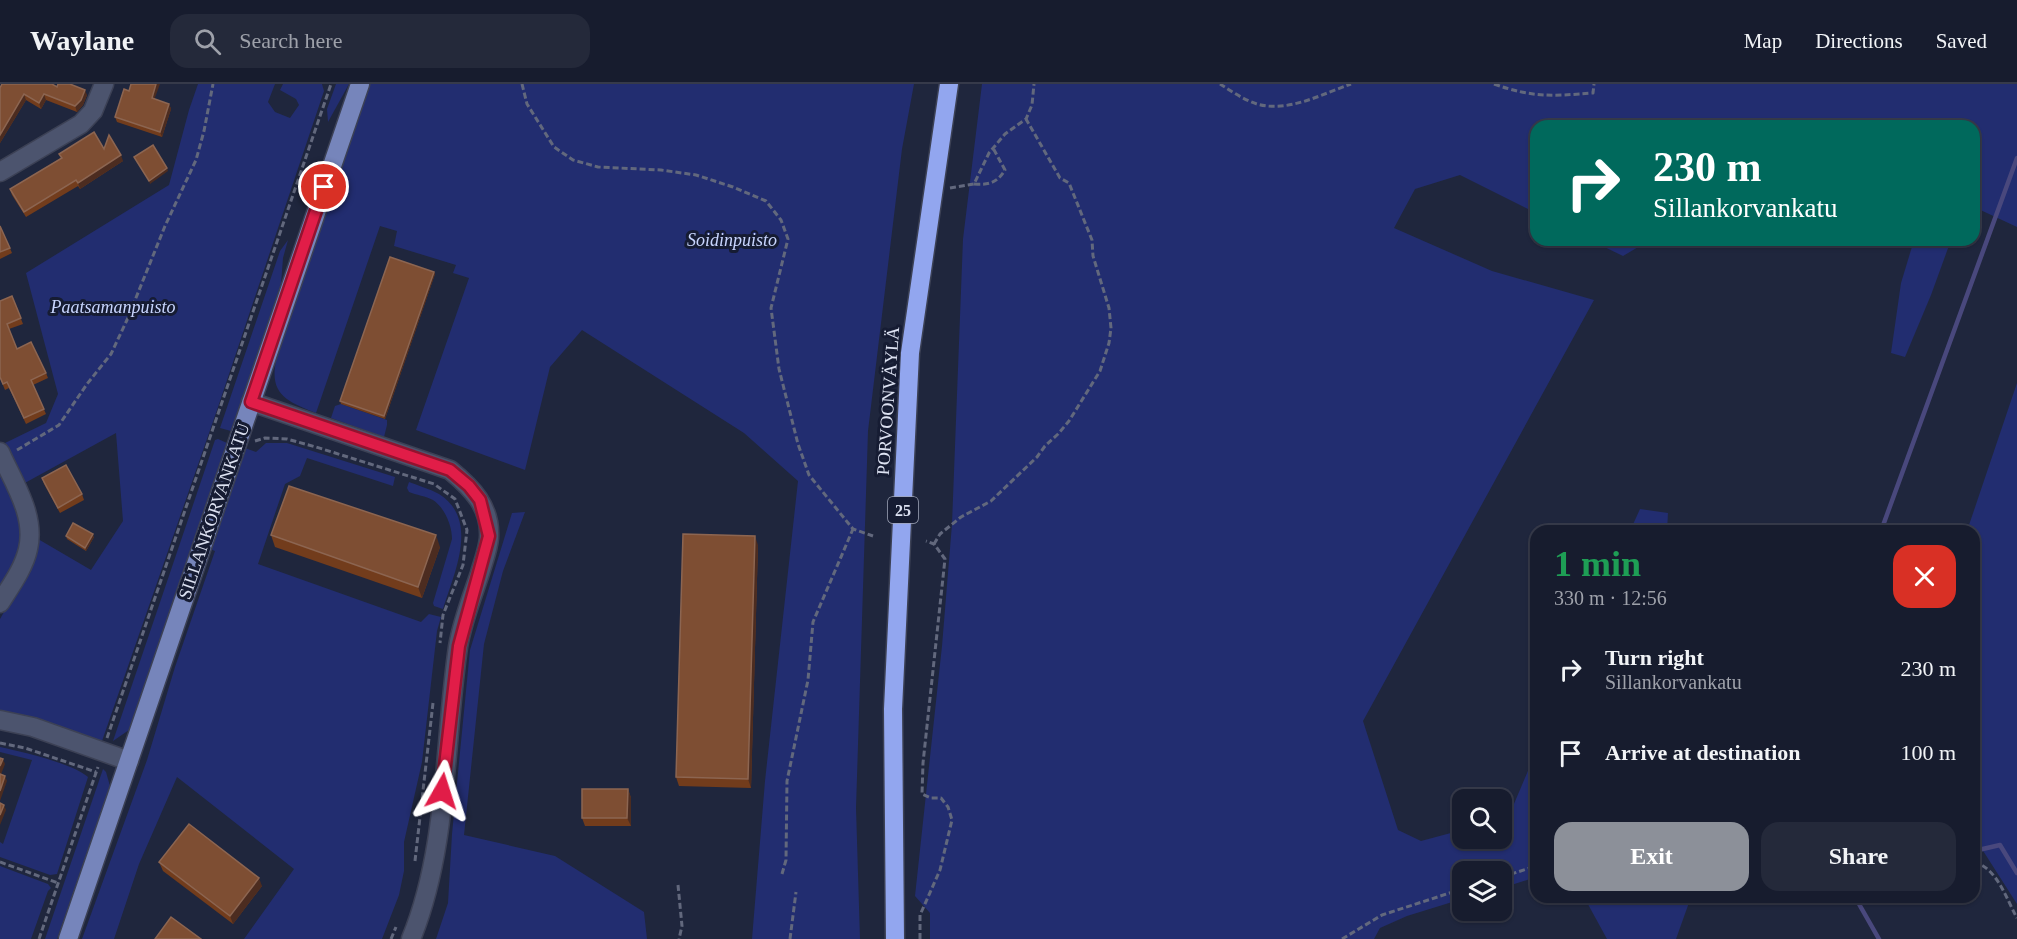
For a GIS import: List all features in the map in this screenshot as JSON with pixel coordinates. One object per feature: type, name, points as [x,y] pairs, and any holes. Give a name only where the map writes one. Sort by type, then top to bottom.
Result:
[{"type":"highway","name":"PORVOONVÄYLÄ","points":[[895,939],[893,709],[910,352],[949,84]]},
{"type":"main road","name":"SILLANKORVANKATU","points":[[68,939],[360,84]]},
{"type":"street","points":[[0,172],[81,124],[93,111],[104,84]]},
{"type":"street","points":[[251,402],[450,470],[469,486],[480,500],[485,514],[489,536],[459,646],[437,838],[428,885],[411,939]]},
{"type":"street","points":[[0,603],[28,551],[30,536],[28,516],[2,455]]},
{"type":"street","points":[[0,720],[33,727],[129,760]]},
{"type":"path","points":[[2,455],[59,425],[111,354],[128,320],[165,226],[196,160],[213,84]]},
{"type":"path","points":[[39,939],[331,84]]},
{"type":"path","points":[[522,84],[528,104],[554,147],[573,160],[598,167],[661,170],[696,175],[766,201],[781,220],[788,239],[771,308],[779,369],[798,444],[809,476],[853,529],[873,536]]},
{"type":"path","points":[[974,184],[983,163],[993,148],[1005,134],[1026,119],[1032,105],[1034,84]]},
{"type":"path","points":[[1220,84],[1254,103],[1276,106],[1300,102],[1351,84]]},
{"type":"path","points":[[1494,84],[1514,92],[1542,96],[1593,93],[1594,84]]},
{"type":"path","points":[[934,544],[940,534],[952,524],[1002,492],[1058,434],[1076,411],[1100,371],[1109,344],[1111,328],[1108,309],[1093,256],[1092,240],[1069,183],[1060,178],[1026,119]]},
{"type":"path","points":[[934,190],[974,184],[986,185],[999,180],[1005,170],[993,148]]},
{"type":"path","points":[[238,439],[248,443],[266,438],[287,439],[434,484],[455,498],[467,530],[463,566],[443,615],[439,650]]},
{"type":"path","points":[[782,874],[786,860],[787,781],[808,680],[813,622],[853,529]]},
{"type":"path","points":[[920,939],[920,915],[940,870],[952,820],[948,807],[941,798],[931,798],[922,794],[923,763],[945,560],[934,544],[926,541]]},
{"type":"path","points":[[414,866],[434,696]]},
{"type":"path","points":[[0,743],[26,748],[96,772]]},
{"type":"path","points":[[0,862],[58,883]]},
{"type":"path","points":[[1980,864],[1992,872],[2017,918]]},
{"type":"path","points":[[1512,874],[1530,868]]},
{"type":"path","points":[[678,885],[682,926],[679,939]]},
{"type":"path","points":[[790,939],[796,892]]},
{"type":"path","points":[[1342,939],[1382,915],[1452,892]]},
{"type":"path","points":[[391,939],[399,918]]},
{"type":"green space","name":"Paatsamanpuisto","points":[[198,84],[275,84],[268,102],[275,112],[290,118],[299,105],[296,99],[280,90],[283,84],[322,84],[324,91],[216,413],[102,741],[98,741],[0,711],[0,619],[32,563],[38,539],[91,570],[123,521],[116,433],[23,484],[5,443],[46,423],[58,394],[26,273],[169,185]]},
{"type":"green space","points":[[336,84],[349,84],[328,122],[327,109]]},
{"type":"green space","name":"Soidinpuisto","points":[[369,84],[914,84],[902,149],[868,431],[856,808],[860,939],[752,939],[765,781],[798,481],[744,433],[582,330],[550,367],[525,470],[416,430],[469,278],[453,273],[456,265],[394,246],[397,231],[380,226],[316,413],[289,401],[278,389],[275,382],[276,361]]},
{"type":"green space","points":[[982,84],[2017,84],[2017,227],[1980,210],[1980,120],[1530,120],[1530,210],[1460,175],[1415,189],[1394,228],[1492,271],[1594,300],[1363,721],[1398,830],[1421,841],[1452,833],[1452,849],[1512,849],[1512,809],[1530,766],[1530,879],[1512,885],[1512,861],[1452,861],[1452,902],[1407,916],[1380,928],[1374,939],[930,939],[930,913],[915,896],[942,646],[952,524],[963,239]]},
{"type":"green space","points":[[288,240],[283,258],[281,284],[231,431],[220,428],[280,251]]},
{"type":"green space","points":[[1602,246],[1640,246],[1623,256]]},
{"type":"green space","points":[[1912,246],[1949,246],[1905,357],[1891,353],[1901,283]]},
{"type":"green space","points":[[2017,383],[2017,904],[1980,846],[1980,525],[1969,525]]},
{"type":"green space","points":[[341,404],[387,420],[384,437],[331,418],[335,406]]},
{"type":"green space","points":[[215,440],[227,443],[129,730],[113,741]]},
{"type":"green space","points":[[266,443],[287,443],[395,477],[393,486],[307,458],[300,476],[285,484],[258,564],[421,622],[429,614],[441,617],[437,631],[422,762],[404,842],[404,871],[399,895],[382,939],[244,939],[294,869],[177,777],[139,864],[114,939],[82,939],[147,760],[175,667],[215,551],[210,549],[245,448],[256,452]]},
{"type":"green space","points":[[0,469],[22,522],[19,555],[0,590]]},
{"type":"green space","points":[[409,482],[439,494],[451,505],[458,518],[461,548],[443,609],[434,606],[433,603],[452,539],[451,529],[437,503],[409,492],[407,488]]},
{"type":"green space","points":[[1640,509],[1668,513],[1667,525],[1633,525]]},
{"type":"green space","points":[[525,512],[503,571],[484,644],[464,835],[555,856],[644,912],[647,939],[436,939],[448,903],[452,834],[470,650],[512,513]]},
{"type":"green space","points":[[0,747],[71,767],[88,777],[57,874],[50,875],[0,857],[0,842],[3,844],[32,760],[0,752]]},
{"type":"green space","points":[[103,769],[110,786],[57,939],[45,939]]},
{"type":"green space","points":[[0,866],[48,884],[51,888],[31,939],[0,939]]},
{"type":"green space","points":[[1587,903],[1689,903],[1676,939],[1607,939]]},
{"type":"building","points":[[2,84],[52,84],[57,87],[58,84],[70,84],[85,90],[81,100],[75,106],[44,94],[39,103],[24,94],[0,135],[0,88]]},
{"type":"building","points":[[131,84],[156,84],[152,98],[169,104],[160,132],[115,117],[124,89],[129,91]]},
{"type":"building","points":[[94,132],[104,149],[109,135],[121,155],[78,183],[76,180],[24,212],[10,189],[62,158],[59,154]]},
{"type":"building","points":[[153,145],[167,168],[149,181],[134,157]]},
{"type":"building","points":[[0,226],[10,248],[0,252]]},
{"type":"building","points":[[390,257],[434,272],[384,416],[340,401]]},
{"type":"building","points":[[12,296],[21,318],[7,324],[17,349],[31,342],[46,373],[31,380],[44,409],[24,418],[7,382],[3,384],[0,377],[0,301]]},
{"type":"building","points":[[66,465],[82,494],[58,508],[42,478]]},
{"type":"building","points":[[289,486],[436,535],[418,587],[271,535]]},
{"type":"building","points":[[73,523],[93,534],[85,548],[66,536]]},
{"type":"building","points":[[683,534],[755,536],[748,779],[676,777]]},
{"type":"building","points":[[0,774],[5,776],[0,791]]},
{"type":"building","points":[[582,789],[628,789],[627,818],[582,818]]},
{"type":"building","points":[[0,803],[4,805],[0,815]]},
{"type":"building","points":[[189,824],[259,878],[230,916],[159,862]]},
{"type":"building","points":[[171,917],[201,939],[155,939]]},
{"type":"waterway","points":[[1883,525],[2017,158]]},
{"type":"waterway","points":[[1980,850],[2000,845],[2017,873]]},
{"type":"waterway","points":[[1858,903],[1879,939]]},
{"type":"route","points":[[324,187],[251,402],[450,470],[469,486],[480,500],[489,536],[459,646],[442,791]]}]
